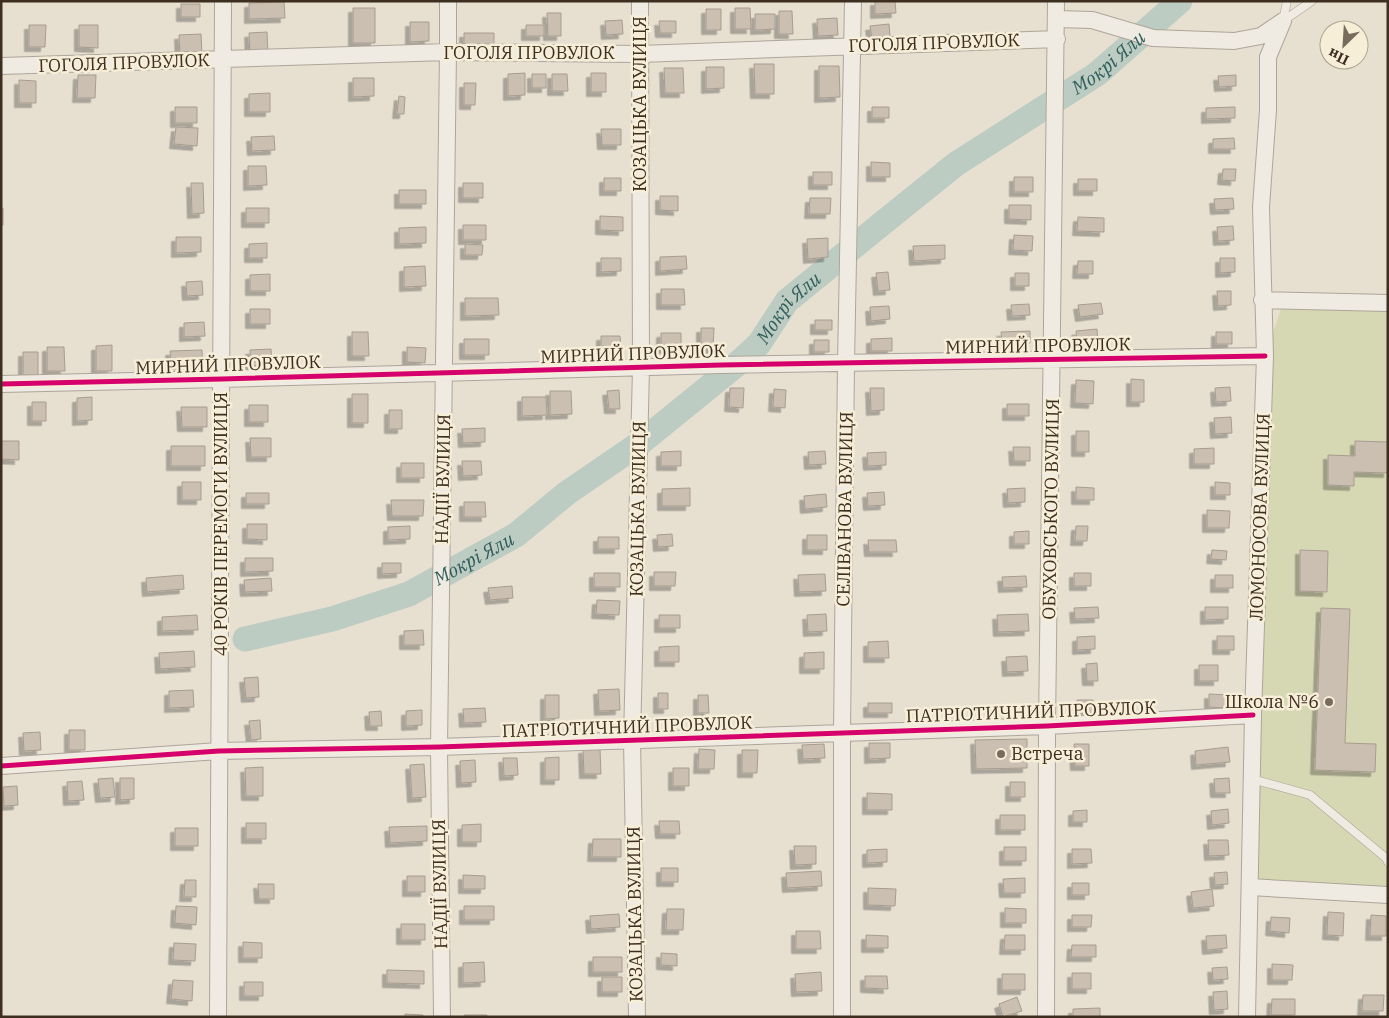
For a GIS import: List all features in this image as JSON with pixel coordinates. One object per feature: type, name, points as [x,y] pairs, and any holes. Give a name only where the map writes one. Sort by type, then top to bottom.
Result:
[{"type":"street","name":"40 РОКІВ ПЕРЕМОГИ ВУЛИЦЯ","points":[[218,1017],[223,1]]},
{"type":"street","name":"НАДІЇ ВУЛИЦЯ","points":[[442,1017],[439,748],[448,1]]},
{"type":"street","name":"КОЗАЦЬКА ВУЛИЦЯ","points":[[637,1017],[632,740],[641,368],[640,1]]},
{"type":"street","name":"СЕЛІВАНОВА ВУЛИЦЯ","points":[[842,1017],[842,733],[846,363],[854,46],[853,1]]},
{"type":"street","name":"ОБУХОВСЬКОГО ВУЛИЦЯ","points":[[1046,1017],[1047,726],[1056,1]]},
{"type":"street","points":[[1057,19],[1092,20],[1153,38],[1234,41],[1261,36],[1283,21]]},
{"type":"street","name":"ЛОМОНОСОВА ВУЛИЦЯ","points":[[1246,1017],[1253,715],[1265,356],[1261,207],[1268,110],[1268,57],[1283,21]]},
{"type":"street","name":"ГОГОЛЯ ПРОВУЛОК","points":[[1,66],[448,52],[640,54],[1057,39]]},
{"type":"street","points":[[1262,300],[1388,303]]},
{"type":"street","name":"МИРНИЙ ПРОВУЛОК","points":[[1,384],[222,380],[721,365],[1053,358],[1265,356]]},
{"type":"street","name":"ПАТРІОТИЧНИЙ ПРОВУЛОК","points":[[1,766],[219,750],[439,748],[1047,726],[1253,715]]},
{"type":"street","points":[[1250,887],[1388,895]]},
{"type":"lane","points":[[1283,21],[1287,1]]},
{"type":"lane","points":[[1283,21],[1312,1]]},
{"type":"lane","points":[[1252,779],[1310,795],[1386,858],[1388,862]]},
{"type":"green space","points":[[1283,303],[1388,311],[1388,895],[1250,887],[1265,356]]},
{"type":"building","points":[[875,1],[895,1],[896,13],[875,14]]},
{"type":"building","points":[[284,2],[285,18],[249,19],[249,3]]},
{"type":"building","points":[[181,4],[200,4],[200,17],[181,17]]},
{"type":"building","points":[[353,8],[375,8],[375,43],[353,43]]},
{"type":"building","points":[[735,8],[750,8],[751,29],[735,29]]},
{"type":"building","points":[[706,9],[721,9],[721,30],[706,30]]},
{"type":"building","points":[[779,11],[792,11],[793,34],[779,34]]},
{"type":"building","points":[[547,13],[561,13],[561,36],[548,36]]},
{"type":"building","points":[[755,14],[775,14],[775,29],[755,30]]},
{"type":"building","points":[[837,18],[838,35],[818,36],[817,19]]},
{"type":"building","points":[[622,20],[623,34],[606,35],[605,21]]},
{"type":"building","points":[[659,21],[676,21],[676,33],[660,33]]},
{"type":"building","points":[[410,22],[429,22],[429,41],[410,42]]},
{"type":"building","points":[[889,24],[890,36],[872,38],[870,26]]},
{"type":"building","points":[[29,25],[46,25],[45,47],[29,47]]},
{"type":"building","points":[[79,25],[98,25],[98,48],[79,47]]},
{"type":"building","points":[[526,25],[544,25],[544,36],[526,36]]},
{"type":"building","points":[[267,32],[268,54],[250,55],[249,33]]},
{"type":"building","points":[[464,33],[494,33],[494,46],[464,47]]},
{"type":"building","points":[[201,34],[202,55],[180,56],[179,35]]},
{"type":"building","points":[[754,64],[774,64],[774,94],[755,94]]},
{"type":"building","points":[[819,66],[839,66],[840,97],[819,98]]},
{"type":"building","points":[[706,67],[724,67],[724,88],[706,89]]},
{"type":"building","points":[[664,68],[683,68],[684,93],[665,93]]},
{"type":"building","points":[[525,73],[525,95],[508,96],[508,74]]},
{"type":"building","points":[[591,73],[606,73],[606,92],[591,92]]},
{"type":"building","points":[[532,74],[546,74],[546,88],[532,88]]},
{"type":"building","points":[[552,74],[567,74],[568,91],[552,91]]},
{"type":"building","points":[[78,75],[96,75],[95,98],[77,98]]},
{"type":"building","points":[[1236,75],[1236,86],[1219,87],[1218,76]]},
{"type":"building","points":[[353,78],[374,78],[374,96],[353,97]]},
{"type":"building","points":[[19,80],[36,81],[36,103],[19,103]]},
{"type":"building","points":[[464,83],[476,83],[475,105],[464,105]]},
{"type":"building","points":[[270,93],[270,112],[249,112],[249,94]]},
{"type":"building","points":[[399,96],[405,97],[404,114],[397,114]]},
{"type":"building","points":[[175,107],[197,107],[197,123],[175,123]]},
{"type":"building","points":[[872,107],[889,107],[889,118],[872,118]]},
{"type":"building","points":[[1235,107],[1235,118],[1206,119],[1206,108]]},
{"type":"building","points":[[176,127],[198,128],[197,146],[174,144]]},
{"type":"building","points":[[601,129],[621,129],[621,145],[602,145]]},
{"type":"building","points":[[274,136],[275,150],[252,151],[251,137]]},
{"type":"building","points":[[1234,138],[1235,149],[1213,149],[1213,139]]},
{"type":"building","points":[[871,162],[890,163],[890,177],[871,177]]},
{"type":"building","points":[[248,166],[266,166],[267,185],[248,186]]},
{"type":"building","points":[[1223,169],[1236,169],[1235,181],[1222,180]]},
{"type":"building","points":[[813,172],[832,172],[832,185],[813,185]]},
{"type":"building","points":[[1014,177],[1033,177],[1033,192],[1014,192]]},
{"type":"building","points":[[604,178],[621,178],[621,191],[604,191]]},
{"type":"building","points":[[1078,179],[1097,179],[1097,191],[1078,191]]},
{"type":"building","points":[[191,183],[203,183],[204,213],[192,214]]},
{"type":"building","points":[[463,183],[483,183],[483,198],[463,198]]},
{"type":"building","points":[[399,190],[426,190],[426,204],[399,204]]},
{"type":"building","points":[[660,196],[678,196],[678,211],[660,210]]},
{"type":"building","points":[[810,198],[831,198],[830,214],[809,214]]},
{"type":"building","points":[[1233,198],[1234,209],[1215,210],[1214,199]]},
{"type":"building","points":[[1009,205],[1031,205],[1031,220],[1009,219]]},
{"type":"building","points":[[1,208],[3,208],[3,225],[1,225]]},
{"type":"building","points":[[246,208],[269,208],[269,223],[246,223]]},
{"type":"building","points":[[600,216],[623,217],[623,231],[600,230]]},
{"type":"building","points":[[1078,217],[1104,218],[1104,232],[1077,231]]},
{"type":"building","points":[[463,225],[486,225],[486,240],[463,240]]},
{"type":"building","points":[[1233,226],[1234,240],[1218,241],[1217,227]]},
{"type":"building","points":[[426,227],[426,243],[399,244],[399,228]]},
{"type":"building","points":[[1014,235],[1033,236],[1032,251],[1013,250]]},
{"type":"building","points":[[176,237],[201,237],[201,252],[176,253]]},
{"type":"building","points":[[828,238],[828,257],[808,259],[807,239]]},
{"type":"building","points":[[267,243],[267,258],[249,258],[249,244]]},
{"type":"building","points":[[465,244],[483,245],[482,255],[465,255]]},
{"type":"building","points":[[945,245],[945,259],[914,261],[913,246]]},
{"type":"building","points":[[686,256],[687,269],[660,271],[660,257]]},
{"type":"building","points":[[601,258],[621,258],[621,271],[601,272]]},
{"type":"building","points":[[1220,258],[1235,258],[1235,272],[1220,273]]},
{"type":"building","points":[[1078,261],[1093,261],[1093,274],[1077,274]]},
{"type":"building","points":[[425,266],[426,286],[404,287],[404,267]]},
{"type":"building","points":[[888,272],[890,290],[878,291],[876,273]]},
{"type":"building","points":[[1015,273],[1029,273],[1029,286],[1015,286]]},
{"type":"building","points":[[270,274],[270,291],[250,291],[250,275]]},
{"type":"building","points":[[202,281],[203,295],[187,296],[186,282]]},
{"type":"building","points":[[661,289],[684,289],[685,305],[661,305]]},
{"type":"building","points":[[1217,291],[1231,291],[1231,305],[1218,306]]},
{"type":"building","points":[[465,298],[498,298],[499,315],[465,316]]},
{"type":"building","points":[[1101,303],[1103,314],[1080,317],[1078,305]]},
{"type":"building","points":[[1029,304],[1030,315],[1012,316],[1011,305]]},
{"type":"building","points":[[889,306],[890,319],[871,321],[870,307]]},
{"type":"building","points":[[250,309],[270,309],[270,324],[250,324]]},
{"type":"building","points":[[815,320],[832,320],[832,330],[815,330]]},
{"type":"building","points":[[204,322],[205,336],[184,337],[184,323]]},
{"type":"building","points":[[701,328],[714,328],[713,349],[701,349]]},
{"type":"building","points":[[1097,329],[1098,345],[1077,346],[1076,331]]},
{"type":"building","points":[[1030,331],[1030,343],[1002,344],[1001,332]]},
{"type":"building","points":[[352,332],[368,332],[369,356],[352,356]]},
{"type":"building","points":[[1216,332],[1232,332],[1232,344],[1216,344]]},
{"type":"building","points":[[661,333],[681,333],[681,349],[661,349]]},
{"type":"building","points":[[601,336],[620,336],[621,349],[601,350]]},
{"type":"building","points":[[892,338],[892,351],[871,351],[871,339]]},
{"type":"building","points":[[464,339],[489,339],[489,355],[464,355]]},
{"type":"building","points":[[814,340],[829,340],[829,352],[814,352]]},
{"type":"building","points":[[112,345],[112,371],[96,371],[96,346]]},
{"type":"building","points":[[47,347],[64,347],[65,371],[47,371]]},
{"type":"building","points":[[407,347],[426,348],[425,363],[407,362]]},
{"type":"building","points":[[271,349],[272,365],[250,366],[250,350]]},
{"type":"building","points":[[202,350],[203,376],[172,378],[170,351]]},
{"type":"building","points":[[23,352],[38,352],[38,376],[23,376]]},
{"type":"building","points":[[1131,379],[1144,380],[1144,402],[1131,402]]},
{"type":"building","points":[[1076,380],[1094,381],[1093,404],[1075,403]]},
{"type":"building","points":[[1230,387],[1231,401],[1216,402],[1215,388]]},
{"type":"building","points":[[730,388],[744,388],[743,408],[729,407]]},
{"type":"building","points":[[870,388],[884,388],[884,410],[871,411]]},
{"type":"building","points":[[774,389],[786,390],[785,408],[773,407]]},
{"type":"building","points":[[619,390],[620,409],[609,409],[607,391]]},
{"type":"building","points":[[550,391],[571,391],[572,414],[550,415]]},
{"type":"building","points":[[352,394],[368,394],[368,423],[352,423]]},
{"type":"building","points":[[92,397],[92,420],[77,421],[77,398]]},
{"type":"building","points":[[522,397],[546,397],[547,415],[522,416]]},
{"type":"building","points":[[32,402],[46,402],[46,421],[32,421]]},
{"type":"building","points":[[1007,404],[1029,404],[1029,416],[1007,416]]},
{"type":"building","points":[[249,405],[268,405],[268,422],[249,422]]},
{"type":"building","points":[[181,407],[207,407],[207,427],[182,427]]},
{"type":"building","points":[[389,410],[402,410],[402,429],[389,429]]},
{"type":"building","points":[[1231,417],[1232,433],[1215,434],[1214,418]]},
{"type":"building","points":[[485,428],[485,442],[463,443],[462,429]]},
{"type":"building","points":[[1076,431],[1089,431],[1089,452],[1076,452]]},
{"type":"building","points":[[250,438],[271,438],[271,457],[251,457]]},
{"type":"building","points":[[1,441],[19,441],[19,460],[1,459]]},
{"type":"building","points":[[1355,441],[1388,442],[1388,473],[1354,472],[1354,486],[1328,485],[1328,455],[1355,456]]},
{"type":"building","points":[[171,446],[205,446],[205,466],[171,466]]},
{"type":"building","points":[[1013,447],[1030,447],[1030,461],[1014,461]]},
{"type":"building","points":[[1214,448],[1214,464],[1194,464],[1194,449]]},
{"type":"building","points":[[681,451],[681,466],[661,466],[661,452]]},
{"type":"building","points":[[825,451],[826,464],[809,465],[808,452]]},
{"type":"building","points":[[886,452],[886,465],[868,466],[867,453]]},
{"type":"building","points":[[462,461],[481,461],[482,475],[463,476]]},
{"type":"building","points":[[401,463],[424,463],[424,478],[401,478]]},
{"type":"building","points":[[182,482],[201,482],[201,500],[182,500]]},
{"type":"building","points":[[1215,482],[1230,483],[1230,495],[1215,495]]},
{"type":"building","points":[[1076,487],[1094,488],[1094,500],[1076,500]]},
{"type":"building","points":[[690,488],[690,506],[662,506],[662,489]]},
{"type":"building","points":[[1025,488],[1025,502],[1008,503],[1007,489]]},
{"type":"building","points":[[884,492],[885,505],[868,506],[867,493]]},
{"type":"building","points":[[246,493],[269,493],[269,504],[246,504]]},
{"type":"building","points":[[826,494],[827,507],[805,509],[804,496]]},
{"type":"building","points":[[391,500],[424,500],[423,516],[392,516]]},
{"type":"building","points":[[464,502],[485,502],[486,517],[464,517]]},
{"type":"building","points":[[1207,510],[1230,511],[1229,528],[1207,528]]},
{"type":"building","points":[[247,524],[267,524],[267,540],[247,539]]},
{"type":"building","points":[[410,526],[410,539],[388,540],[388,527]]},
{"type":"building","points":[[1076,526],[1088,526],[1087,541],[1075,541]]},
{"type":"building","points":[[1029,531],[1029,544],[1014,544],[1014,532]]},
{"type":"building","points":[[672,534],[673,546],[658,547],[657,535]]},
{"type":"building","points":[[807,535],[827,535],[827,550],[807,550]]},
{"type":"building","points":[[598,537],[619,537],[619,549],[598,549]]},
{"type":"building","points":[[868,540],[896,540],[897,552],[869,552]]},
{"type":"building","points":[[1212,550],[1227,551],[1226,560],[1211,559]]},
{"type":"building","points":[[1300,550],[1328,551],[1327,592],[1300,591]]},
{"type":"building","points":[[245,558],[273,558],[273,571],[245,572]]},
{"type":"building","points":[[382,563],[401,563],[401,573],[382,574]]},
{"type":"building","points":[[654,572],[676,572],[675,586],[654,586]]},
{"type":"building","points":[[594,573],[620,573],[620,587],[594,587]]},
{"type":"building","points":[[1074,573],[1091,573],[1091,586],[1074,586]]},
{"type":"building","points":[[825,574],[826,591],[799,592],[798,575]]},
{"type":"building","points":[[183,575],[184,589],[147,592],[146,578]]},
{"type":"building","points":[[1215,575],[1233,575],[1233,588],[1215,588]]},
{"type":"building","points":[[1026,576],[1027,587],[1003,588],[1002,577]]},
{"type":"building","points":[[271,578],[272,591],[245,592],[244,580]]},
{"type":"building","points":[[512,586],[513,598],[490,600],[488,588]]},
{"type":"building","points":[[597,600],[620,601],[619,615],[596,614]]},
{"type":"building","points":[[1098,607],[1099,618],[1075,619],[1074,608]]},
{"type":"building","points":[[1205,607],[1228,607],[1228,619],[1205,620]]},
{"type":"building","points":[[1321,608],[1350,609],[1345,743],[1376,744],[1375,772],[1315,770]]},
{"type":"building","points":[[826,614],[827,631],[808,632],[807,615]]},
{"type":"building","points":[[1028,614],[1029,631],[998,632],[997,615]]},
{"type":"building","points":[[197,615],[198,630],[162,631],[162,617]]},
{"type":"building","points":[[659,615],[680,615],[680,628],[659,628]]},
{"type":"building","points":[[423,630],[424,645],[404,645],[404,631]]},
{"type":"building","points":[[1095,636],[1095,649],[1077,650],[1077,637]]},
{"type":"building","points":[[1217,636],[1234,636],[1234,650],[1217,650]]},
{"type":"building","points":[[888,641],[889,658],[868,658],[868,642]]},
{"type":"building","points":[[679,646],[679,662],[659,662],[659,647]]},
{"type":"building","points":[[194,651],[195,667],[160,669],[159,653]]},
{"type":"building","points":[[824,652],[824,669],[804,669],[804,653]]},
{"type":"building","points":[[1027,656],[1028,671],[1007,672],[1006,657]]},
{"type":"building","points":[[1097,663],[1098,681],[1087,681],[1086,664]]},
{"type":"building","points":[[1199,665],[1218,665],[1218,681],[1199,681]]},
{"type":"building","points":[[258,677],[259,697],[246,698],[244,678]]},
{"type":"building","points":[[619,689],[620,710],[599,711],[598,690]]},
{"type":"building","points":[[193,690],[194,707],[169,708],[169,691]]},
{"type":"building","points":[[658,693],[668,693],[668,709],[658,709]]},
{"type":"building","points":[[1209,694],[1230,695],[1229,708],[1209,707]]},
{"type":"building","points":[[545,695],[559,695],[559,718],[545,719]]},
{"type":"building","points":[[698,695],[708,695],[709,713],[698,713]]},
{"type":"building","points":[[1077,700],[1093,700],[1093,713],[1077,714]]},
{"type":"building","points":[[868,703],[892,703],[892,713],[868,713]]},
{"type":"building","points":[[485,708],[486,722],[464,723],[463,709]]},
{"type":"building","points":[[422,710],[422,725],[406,726],[406,711]]},
{"type":"building","points":[[381,711],[382,726],[370,726],[369,712]]},
{"type":"building","points":[[260,720],[261,739],[251,740],[249,721]]},
{"type":"building","points":[[69,730],[85,730],[85,750],[69,750]]},
{"type":"building","points":[[40,732],[41,750],[24,751],[23,733]]},
{"type":"building","name":"Встреча","points":[[1027,739],[1027,768],[976,769],[975,740]]},
{"type":"building","points":[[869,743],[890,743],[890,758],[869,759]]},
{"type":"building","points":[[824,744],[825,758],[803,759],[802,745]]},
{"type":"building","points":[[1074,744],[1089,744],[1089,766],[1075,766]]},
{"type":"building","points":[[1228,747],[1230,762],[1196,765],[1195,751]]},
{"type":"building","points":[[583,749],[600,749],[601,774],[584,774]]},
{"type":"building","points":[[699,749],[715,750],[714,769],[698,769]]},
{"type":"building","points":[[742,750],[758,750],[757,773],[742,773]]},
{"type":"building","points":[[559,757],[559,780],[545,780],[545,758]]},
{"type":"building","points":[[503,758],[517,758],[518,775],[504,776]]},
{"type":"building","points":[[475,760],[476,782],[461,783],[460,761]]},
{"type":"building","points":[[424,764],[426,797],[412,798],[410,765]]},
{"type":"building","points":[[263,767],[263,796],[246,796],[245,768]]},
{"type":"building","points":[[673,768],[689,768],[689,786],[673,786]]},
{"type":"building","points":[[113,778],[115,797],[100,798],[98,779]]},
{"type":"building","points":[[120,778],[134,778],[134,799],[120,800]]},
{"type":"building","points":[[1229,778],[1230,793],[1215,793],[1214,779]]},
{"type":"building","points":[[82,781],[84,800],[68,801],[67,782]]},
{"type":"building","points":[[1010,782],[1025,782],[1025,797],[1010,797]]},
{"type":"building","points":[[17,786],[18,805],[4,806],[3,787]]},
{"type":"building","points":[[867,793],[892,794],[892,810],[867,810]]},
{"type":"building","points":[[1228,809],[1229,823],[1212,825],[1211,811]]},
{"type":"building","points":[[1087,810],[1087,822],[1073,822],[1073,811]]},
{"type":"building","points":[[1000,815],[1025,815],[1025,830],[1000,830]]},
{"type":"building","points":[[659,821],[679,821],[680,834],[660,834]]},
{"type":"building","points":[[246,823],[266,823],[266,839],[246,839]]},
{"type":"building","points":[[481,824],[481,842],[462,842],[462,825]]},
{"type":"building","points":[[427,826],[427,841],[390,843],[389,827]]},
{"type":"building","points":[[175,828],[198,828],[198,846],[175,846]]},
{"type":"building","points":[[593,839],[621,839],[621,857],[592,857]]},
{"type":"building","points":[[1208,840],[1228,840],[1229,855],[1209,856]]},
{"type":"building","points":[[794,846],[816,846],[816,864],[795,865]]},
{"type":"building","points":[[1004,847],[1026,847],[1026,861],[1004,861]]},
{"type":"building","points":[[887,849],[887,862],[867,863],[867,850]]},
{"type":"building","points":[[1072,849],[1091,849],[1092,863],[1072,864]]},
{"type":"building","points":[[661,868],[678,868],[678,882],[661,882]]},
{"type":"building","points":[[821,871],[822,886],[787,888],[786,873]]},
{"type":"building","points":[[1227,872],[1228,884],[1215,885],[1214,873]]},
{"type":"building","points":[[463,875],[485,876],[485,889],[463,889]]},
{"type":"building","points":[[407,876],[425,876],[425,892],[407,892]]},
{"type":"building","points":[[1025,878],[1025,893],[1004,893],[1003,879]]},
{"type":"building","points":[[185,880],[196,880],[196,897],[184,897]]},
{"type":"building","points":[[1072,883],[1089,883],[1089,895],[1072,895]]},
{"type":"building","points":[[258,884],[274,884],[274,899],[259,899]]},
{"type":"building","points":[[868,888],[896,889],[895,906],[868,905]]},
{"type":"building","points":[[1212,889],[1214,906],[1193,908],[1191,892]]},
{"type":"building","points":[[176,906],[197,907],[196,925],[175,923]]},
{"type":"building","points":[[464,906],[494,906],[494,920],[464,920]]},
{"type":"building","points":[[1005,908],[1026,909],[1026,923],[1005,923]]},
{"type":"building","points":[[667,909],[684,909],[683,930],[666,930]]},
{"type":"building","points":[[1328,912],[1344,913],[1343,936],[1327,935]]},
{"type":"building","points":[[619,914],[620,927],[591,929],[590,916]]},
{"type":"building","points":[[1072,915],[1092,915],[1091,927],[1072,927]]},
{"type":"building","points":[[1371,915],[1386,916],[1386,936],[1370,936]]},
{"type":"building","points":[[1271,917],[1290,918],[1289,933],[1270,931]]},
{"type":"building","points":[[401,924],[425,924],[425,940],[401,940]]},
{"type":"building","points":[[796,931],[820,931],[821,949],[796,949]]},
{"type":"building","points":[[866,935],[888,936],[888,948],[866,948]]},
{"type":"building","points":[[1005,935],[1025,935],[1025,950],[1004,950]]},
{"type":"building","points":[[1226,935],[1227,948],[1207,950],[1206,936]]},
{"type":"building","points":[[243,942],[262,943],[262,958],[243,958]]},
{"type":"building","points":[[174,943],[196,944],[195,961],[173,960]]},
{"type":"building","points":[[1072,945],[1096,945],[1096,957],[1071,957]]},
{"type":"building","points":[[661,953],[677,954],[677,966],[661,965]]},
{"type":"building","points":[[593,957],[622,957],[622,972],[593,972]]},
{"type":"building","points":[[484,962],[485,982],[463,983],[463,963]]},
{"type":"building","points":[[1272,964],[1293,965],[1292,980],[1272,980]]},
{"type":"building","points":[[1227,967],[1228,979],[1213,980],[1212,968]]},
{"type":"building","points":[[387,970],[424,971],[424,984],[387,983]]},
{"type":"building","points":[[821,972],[822,991],[796,992],[795,974]]},
{"type":"building","points":[[1072,973],[1091,973],[1091,989],[1072,989]]},
{"type":"building","points":[[1002,974],[1025,974],[1025,990],[1002,990]]},
{"type":"building","points":[[865,976],[887,976],[888,989],[865,988]]},
{"type":"building","points":[[602,977],[622,977],[622,992],[602,992]]},
{"type":"building","points":[[173,980],[193,981],[192,1001],[171,999]]},
{"type":"building","points":[[244,982],[263,982],[263,996],[244,996]]},
{"type":"building","points":[[1227,991],[1228,1009],[1214,1010],[1213,992]]},
{"type":"building","points":[[1363,995],[1384,995],[1383,1011],[1362,1011]]},
{"type":"building","points":[[1017,997],[1022,1011],[1003,1017],[999,1004]]},
{"type":"building","points":[[1272,999],[1295,999],[1295,1015],[1271,1015]]},
{"type":"building","points":[[1100,1008],[1100,1017],[1073,1017],[1073,1009]]},
{"type":"building","points":[[405,1014],[423,1015],[423,1017],[405,1017]]},
{"type":"building","points":[[464,1015],[487,1015],[487,1017],[465,1017]]},
{"type":"waterway","name":"Мокрі Яли","points":[[245,639],[332,619],[409,594],[516,535],[567,493],[640,443],[736,365],[759,344],[787,301],[956,164],[1097,74],[1180,1]]},
{"type":"cycle path","points":[[1,384],[721,365],[1265,356]]},
{"type":"cycle path","points":[[1,766],[219,751],[439,747],[1047,726],[1253,715]]},
{"type":"place","name":"Школа №6","points":[[1329,702]]},
{"type":"place","name":"Встреча","points":[[1001,754]]}]
